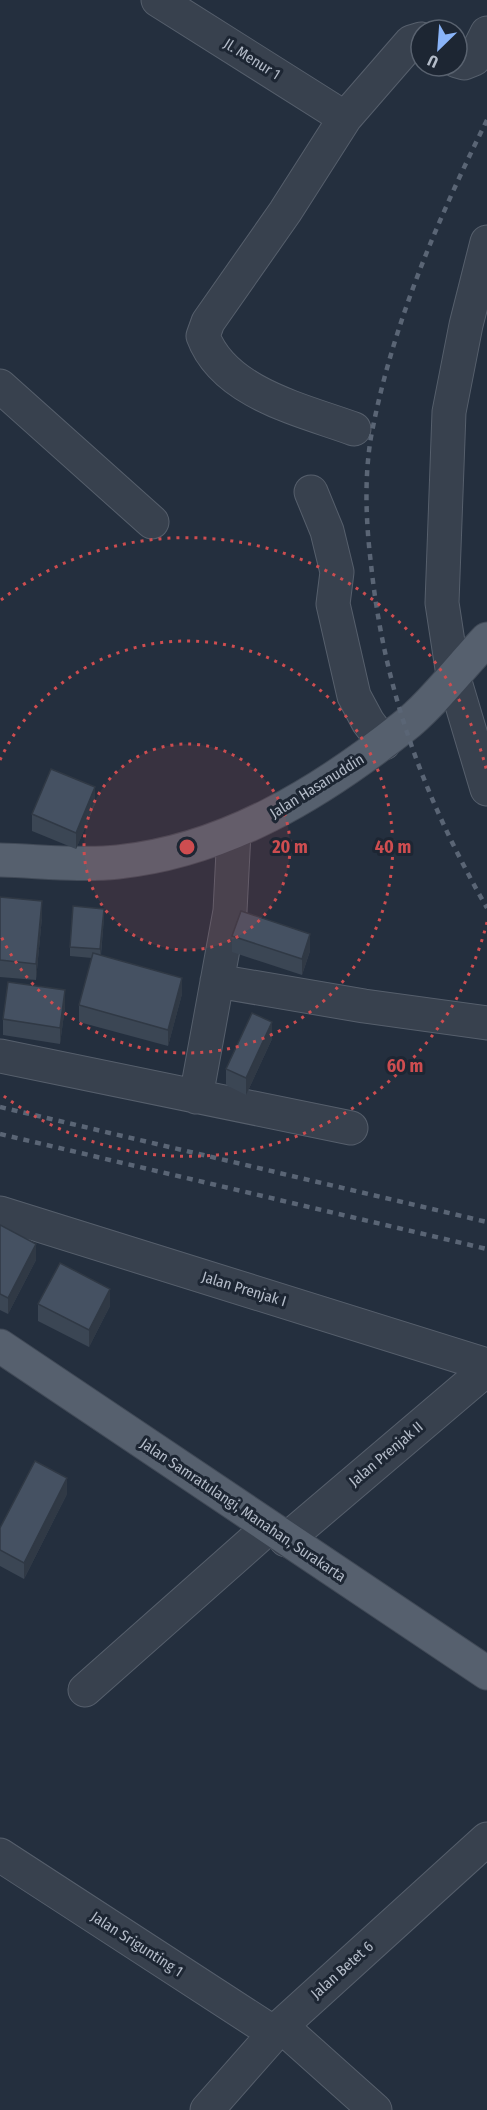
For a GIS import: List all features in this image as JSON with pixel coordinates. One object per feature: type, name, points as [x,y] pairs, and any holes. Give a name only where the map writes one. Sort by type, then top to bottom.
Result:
[{"type":"main road","name":"Jalan Hasanuddin","points":[[0,860],[117,862],[159,856],[234,832],[302,799],[384,743],[404,727],[487,639]]},
{"type":"main road","name":"Jalan Samratulangi, Manahan, Surakarta","points":[[0,1346],[487,1673]]},
{"type":"street","name":"Jl. Menur 1","points":[[158,0],[345,118]]},
{"type":"street","points":[[469,61],[474,59],[487,33]]},
{"type":"street","points":[[354,429],[254,389],[218,364],[203,336],[212,316],[285,212],[345,118],[409,44]]},
{"type":"street","points":[[487,242],[466,325],[449,412],[442,603],[453,675],[487,789]]},
{"type":"street","points":[[0,386],[152,522]]},
{"type":"street","points":[[311,492],[327,531],[337,572],[333,604],[354,696],[368,722],[384,743]]},
{"type":"street","points":[[196,1097],[230,911],[234,832]]},
{"type":"street","points":[[217,981],[364,1006],[487,1023]]},
{"type":"street","points":[[0,1056],[351,1128]]},
{"type":"street","name":"Jalan Prenjak I","points":[[0,1213],[487,1367]]},
{"type":"street","name":"Jalan Prenjak II","points":[[85,1690],[487,1367]]},
{"type":"street","name":"Jalan Betet 6","points":[[207,2110],[277,2029],[487,1839]]},
{"type":"street","name":"Jalan Srigunting 1","points":[[0,1855],[277,2029],[375,2110]]},
{"type":"building","points":[[51,769],[95,787],[76,833],[32,814]]},
{"type":"building","points":[[0,897],[42,901],[36,964],[0,960]]},
{"type":"building","points":[[73,906],[104,909],[100,949],[70,947]]},
{"type":"building","points":[[241,911],[310,934],[302,959],[232,936]]},
{"type":"building","points":[[93,953],[182,978],[168,1030],[79,1005]]},
{"type":"building","points":[[8,982],[65,990],[60,1028],[3,1019]]},
{"type":"building","points":[[252,1013],[272,1022],[246,1078],[226,1069]]},
{"type":"building","points":[[0,1225],[36,1244],[8,1298],[0,1294]]},
{"type":"building","points":[[60,1263],[110,1289],[89,1330],[38,1304]]},
{"type":"building","points":[[35,1461],[67,1478],[24,1563],[0,1550],[0,1528]]},
{"type":"railway","points":[[487,120],[434,235],[391,354],[371,437],[366,501],[377,610],[397,699],[410,742],[444,826],[487,908]]},
{"type":"railway","points":[[0,1107],[487,1222]]},
{"type":"railway","points":[[0,1134],[487,1249]]}]
